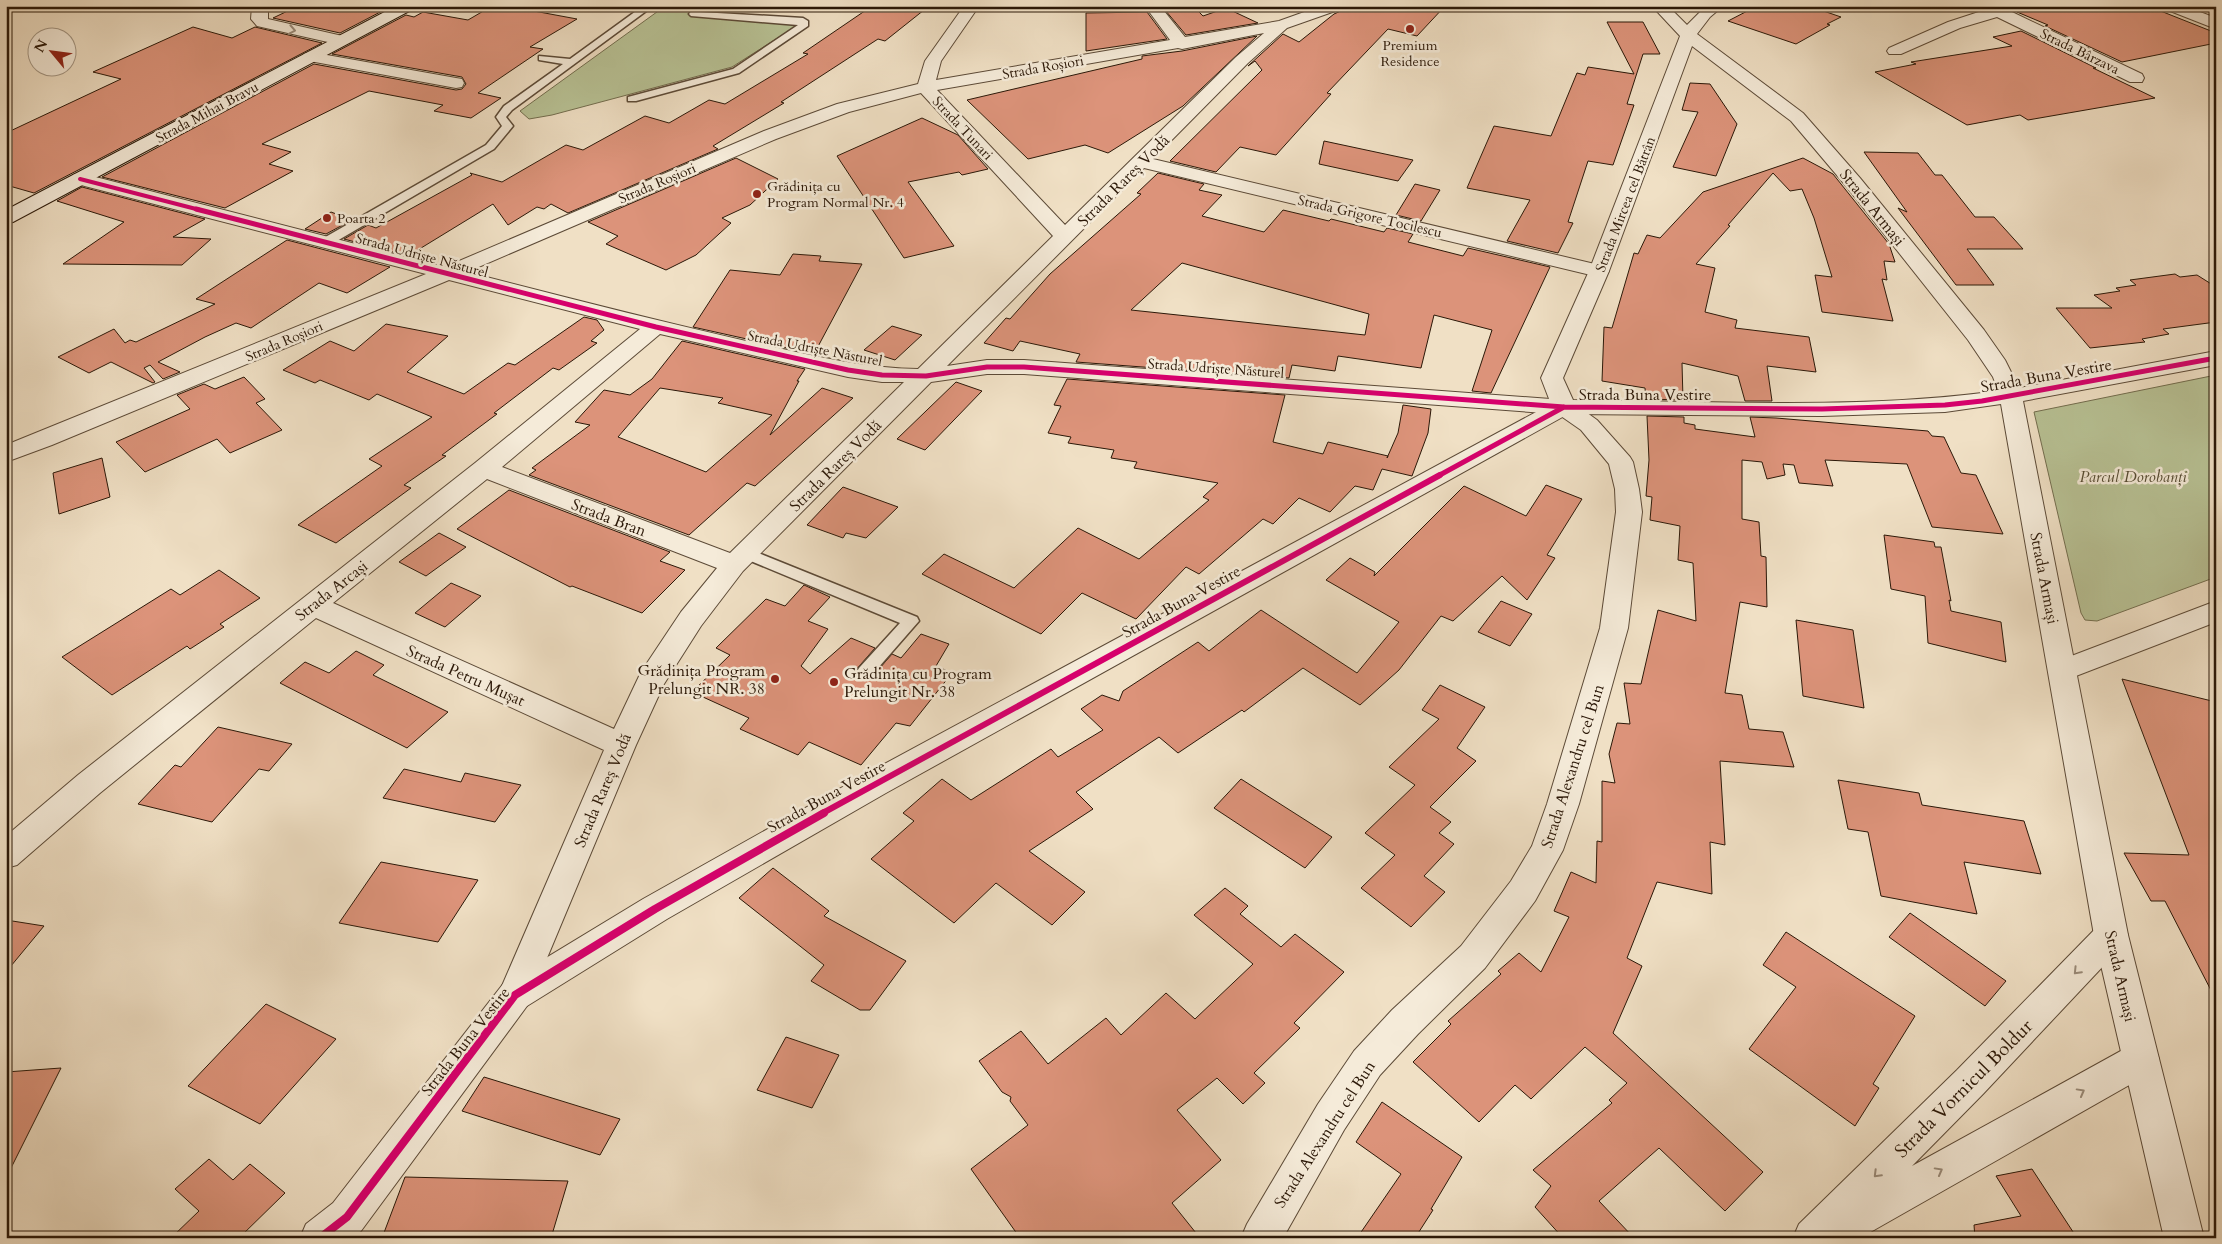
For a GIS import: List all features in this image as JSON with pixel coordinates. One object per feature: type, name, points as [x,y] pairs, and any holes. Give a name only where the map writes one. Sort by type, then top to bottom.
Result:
[{"type":"street","points":[[260,6],[258,19],[264,23],[341,40]]},
{"type":"street","name":"Strada Mihai Bravu","points":[[6,218],[408,6]]},
{"type":"street","name":"Strada Tunari","points":[[972,6],[933,61],[925,87],[1065,237]]},
{"type":"street","points":[[1152,6],[1182,44]]},
{"type":"street","name":"Strada Roșiori","points":[[6,454],[445,274],[770,135],[843,108],[925,87],[1182,44],[1282,25],[1336,6]]},
{"type":"street","name":"Strada Armași","points":[[1659,6],[1688,35],[1797,117],[1853,182],[1976,335],[1999,368],[2011,396],[2111,936],[2184,1238]]},
{"type":"street","name":"Strada Mircea cel Bătrân","points":[[1564,407],[1552,378],[1599,271],[1688,35],[1705,14],[1716,6]]},
{"type":"street","points":[[1895,51],[1954,25],[2016,6]]},
{"type":"street","points":[[2170,6],[2216,24]]},
{"type":"street","name":"Strada Bârzava","points":[[1997,11],[2136,78]]},
{"type":"street","name":"Strada Rareș Vodă","points":[[515,995],[620,745],[651,680],[691,619],[740,559],[1242,60],[1282,25]]},
{"type":"street","points":[[1209,39],[1235,53],[1242,60]]},
{"type":"street","points":[[310,56],[456,83]]},
{"type":"street","name":"Strada Grigore Tocilescu","points":[[1141,162],[1599,271]]},
{"type":"street","name":"Strada Udriște Năsturel","points":[[80,179],[656,327],[848,370],[882,375],[926,376],[987,367],[1024,367],[1564,407]]},
{"type":"street","name":"Strada Arcași","points":[[6,856],[89,784],[484,469],[656,327]]},
{"type":"street","name":"Strada Buna Vestire","points":[[335,1231],[515,995],[655,909],[867,788],[1564,407],[1822,408],[1945,404],[2011,396],[2216,358]]},
{"type":"street","name":"Strada Alexandru cel Bun","points":[[1261,1238],[1331,1117],[1367,1062],[1472,957],[1523,891],[1547,850],[1563,804],[1614,628],[1629,512],[1627,489],[1621,462],[1589,425],[1564,407]]},
{"type":"street","name":"Strada Bran","points":[[484,469],[740,559]]},
{"type":"street","name":"Strada Petru Mușat","points":[[312,605],[620,745]]},
{"type":"street","points":[[2063,670],[2216,611]]},
{"type":"street","name":"Strada Vornicul Boldur","points":[[1813,1238],[1970,1082],[2111,936]]},
{"type":"street","points":[[1821,1238],[2140,1059]]},
{"type":"lane","points":[[326,242],[490,147],[508,126],[501,117],[508,108],[649,6]]},
{"type":"lane","points":[[632,98],[736,71],[803,26],[803,22],[694,14],[700,6]]},
{"type":"lane","points":[[542,58],[571,62]]},
{"type":"lane","points":[[740,559],[911,620],[865,672]]},
{"type":"green space","points":[[661,9],[779,19],[798,25],[732,67],[552,115],[529,119],[520,111]]},
{"type":"green space","name":"Parcul Dorobanți","points":[[2216,375],[2216,577],[2097,621],[2085,620],[2081,613],[2034,412]]},
{"type":"building","points":[[298,6],[375,6],[386,9],[340,33],[273,18]]},
{"type":"building","points":[[492,6],[507,6],[577,19],[530,47],[543,49],[478,93],[501,98],[471,118],[434,111],[443,105],[369,91],[262,144],[291,152],[269,164],[293,171],[225,208],[102,177],[314,64],[456,90],[462,89],[466,84],[462,77],[332,54],[406,15],[414,17],[423,12],[468,20]]},
{"type":"building","points":[[872,6],[929,6],[885,41],[878,39],[781,102],[784,103],[713,146],[718,149],[568,213],[551,204],[544,209],[537,207],[508,225],[493,204],[408,256],[344,239],[368,225],[376,228],[472,175],[470,173],[502,182],[566,145],[583,150],[645,116],[669,123],[709,100],[725,104],[808,54],[803,53]]},
{"type":"building","points":[[1193,6],[1203,16],[1226,8],[1258,23],[1186,35],[1165,10]]},
{"type":"building","points":[[1345,6],[1445,6],[1417,36],[1388,29],[1327,93],[1331,94],[1276,155],[1240,147],[1216,172],[1170,161],[1262,70],[1255,61],[1248,66],[1283,34],[1299,42],[1334,14],[1343,10]]},
{"type":"building","points":[[1757,6],[1809,6],[1841,17],[1796,44],[1728,21]]},
{"type":"building","points":[[2025,6],[2148,6],[2216,33],[2216,43],[2122,62],[2045,26],[2048,25],[2017,12],[2023,10]]},
{"type":"building","points":[[1147,12],[1167,39],[1086,51],[1086,13]]},
{"type":"building","points":[[1607,22],[1643,22],[1660,54],[1643,54],[1627,104],[1634,105],[1613,165],[1588,161],[1568,222],[1573,223],[1558,253],[1507,241],[1530,200],[1467,188],[1494,126],[1551,136],[1577,73],[1585,75],[1588,67],[1634,74]]},
{"type":"building","points":[[193,27],[232,38],[255,27],[322,43],[34,193],[6,185],[6,133],[121,79],[93,72]]},
{"type":"building","points":[[2021,31],[2155,98],[2028,120],[2020,115],[1967,125],[1875,72],[1916,64],[1911,62],[2012,46],[1993,37]]},
{"type":"building","points":[[1257,36],[1183,106],[1108,153],[1085,145],[1028,159],[967,100],[1142,59],[1142,56],[1182,51]]},
{"type":"building","points":[[1690,83],[1710,84],[1737,124],[1716,176],[1673,167],[1698,112],[1682,110]]},
{"type":"building","points":[[922,118],[958,135],[988,169],[962,175],[959,172],[908,182],[954,246],[904,258],[837,156]]},
{"type":"building","points":[[1324,141],[1413,160],[1398,181],[1319,164]]},
{"type":"building","points":[[1864,152],[1918,153],[1935,175],[1942,175],[1975,217],[1994,217],[2023,249],[1967,249],[1994,285],[1956,285],[1898,208],[1907,212]]},
{"type":"building","points":[[736,158],[778,179],[750,205],[722,218],[731,223],[696,255],[666,270],[606,244],[618,236],[588,222]]},
{"type":"building","points":[[1803,158],[1833,174],[1889,244],[1895,262],[1884,261],[1887,280],[1882,279],[1893,321],[1822,312],[1815,275],[1832,277],[1814,218],[1802,189],[1790,191],[1773,173],[1696,264],[1715,268],[1705,312],[1737,320],[1735,328],[1809,337],[1816,372],[1767,366],[1772,401],[1745,401],[1738,376],[1682,363],[1683,400],[1646,399],[1645,388],[1602,381],[1604,327],[1612,328],[1634,253],[1638,254],[1647,235],[1660,238],[1703,192]]},
{"type":"building","points":[[1158,173],[1204,184],[1199,190],[1222,195],[1202,216],[1264,232],[1283,210],[1384,232],[1387,228],[1413,234],[1408,242],[1463,256],[1468,248],[1550,267],[1491,393],[1472,391],[1492,330],[1434,315],[1421,368],[1338,356],[1335,371],[1292,365],[1289,378],[1076,362],[1080,354],[1020,341],[1013,351],[984,343],[1006,318],[1010,319],[1050,274],[1141,194],[1137,193]],"holes":[[[1182,263],[1369,314],[1365,335],[1131,310]]]},
{"type":"building","points":[[1415,184],[1440,190],[1421,221],[1396,215]]},
{"type":"building","points":[[82,187],[205,219],[173,237],[211,239],[182,265],[63,264],[124,222],[57,201]]},
{"type":"building","points":[[331,212],[352,220],[326,234],[305,229]]},
{"type":"building","points":[[287,240],[390,267],[347,293],[319,283],[251,328],[236,323],[205,337],[158,362],[180,372],[163,379],[150,365],[144,368],[155,382],[153,383],[111,362],[89,373],[58,357],[114,329],[125,343],[130,340],[136,342],[215,304],[196,299]]},
{"type":"building","points":[[793,254],[821,256],[819,261],[862,264],[814,354],[693,327],[730,270],[780,275]]},
{"type":"building","points":[[2175,274],[2180,277],[2197,275],[2216,287],[2216,322],[2163,329],[2169,334],[2142,339],[2145,342],[2090,348],[2056,308],[2112,308],[2094,295],[2120,291],[2116,288],[2136,285],[2130,280]]},
{"type":"building","points":[[584,317],[597,320],[604,330],[591,341],[597,343],[559,370],[553,368],[494,413],[497,414],[442,455],[446,456],[404,485],[411,488],[336,543],[298,525],[382,466],[369,459],[432,417],[377,394],[369,400],[320,380],[315,383],[283,370],[330,341],[354,351],[386,324],[448,336],[407,372],[464,394],[508,363],[515,365]]},
{"type":"building","points":[[892,326],[922,335],[895,360],[864,350]]},
{"type":"building","points":[[682,341],[805,369],[770,435],[822,388],[853,398],[755,486],[747,483],[689,535],[529,475],[536,470],[532,468],[590,425],[575,422],[604,390],[630,395],[652,379]],"holes":[[[660,388],[723,398],[718,403],[772,415],[706,472],[618,437]]]},
{"type":"building","points":[[244,377],[265,399],[256,403],[282,430],[230,453],[217,439],[145,472],[116,442],[190,409],[177,395],[204,384],[215,389]]},
{"type":"building","points":[[1067,379],[1285,395],[1273,442],[1323,454],[1328,442],[1388,456],[1398,433],[1403,405],[1431,409],[1428,433],[1412,476],[1382,469],[1373,490],[1355,486],[1330,512],[1299,498],[1273,524],[1263,519],[1199,574],[1186,567],[1136,619],[1082,593],[1041,634],[922,574],[944,554],[1014,588],[1078,528],[1139,559],[1209,500],[1203,497],[1218,483],[1134,468],[1137,462],[1111,458],[1114,450],[1068,443],[1071,437],[1048,433],[1061,406],[1054,405]]},
{"type":"building","points":[[956,382],[982,391],[925,450],[897,439]]},
{"type":"building","points":[[1647,416],[1684,417],[1684,423],[1695,425],[1695,429],[1755,437],[1750,417],[1928,431],[1932,436],[1944,437],[1961,473],[1976,475],[2003,534],[1932,527],[1907,464],[1825,460],[1833,486],[1799,483],[1794,465],[1783,464],[1785,475],[1767,479],[1762,462],[1742,460],[1742,519],[1759,522],[1761,556],[1766,557],[1767,607],[1740,602],[1725,693],[1742,695],[1749,729],[1783,732],[1794,767],[1720,761],[1725,845],[1710,842],[1712,894],[1657,882],[1627,958],[1642,966],[1613,1033],[1763,1172],[1725,1211],[1659,1148],[1599,1201],[1634,1238],[1563,1238],[1535,1207],[1551,1186],[1533,1170],[1612,1103],[1609,1100],[1627,1083],[1585,1047],[1531,1099],[1515,1085],[1479,1122],[1413,1062],[1451,1024],[1448,1021],[1501,974],[1498,971],[1519,953],[1541,972],[1569,917],[1554,911],[1571,872],[1596,883],[1597,841],[1602,842],[1602,781],[1615,783],[1609,754],[1617,723],[1630,724],[1624,683],[1641,684],[1658,610],[1696,621],[1693,563],[1678,560],[1680,526],[1650,520],[1652,497],[1646,496],[1649,460]]},
{"type":"building","points":[[102,458],[110,497],[59,514],[53,473]]},
{"type":"building","points":[[1546,485],[1582,499],[1547,555],[1555,558],[1527,600],[1502,576],[1453,621],[1441,616],[1399,670],[1360,705],[1303,668],[1244,712],[1242,710],[1178,753],[1159,737],[1076,792],[1093,809],[1029,851],[1085,892],[1052,925],[996,883],[954,923],[871,859],[914,821],[903,813],[942,779],[971,800],[1051,749],[1058,757],[1103,730],[1081,709],[1102,695],[1119,701],[1123,691],[1198,642],[1209,651],[1261,610],[1357,673],[1399,622],[1326,580],[1350,558],[1375,572],[1374,576],[1464,486],[1526,516]]},
{"type":"building","points":[[843,487],[898,507],[866,538],[846,533],[843,538],[807,525]]},
{"type":"building","points":[[509,490],[670,552],[660,561],[685,570],[642,613],[572,586],[570,587],[457,529]]},
{"type":"building","points":[[439,533],[466,547],[426,576],[399,562]]},
{"type":"building","points":[[1884,535],[1934,542],[1935,547],[1941,547],[1951,601],[1949,600],[1951,611],[2001,622],[2006,662],[1928,643],[1925,596],[1891,589]]},
{"type":"building","points":[[219,570],[260,598],[220,624],[224,627],[190,649],[187,646],[112,695],[62,657],[171,589],[180,595]]},
{"type":"building","points":[[451,583],[481,596],[445,627],[415,613]]},
{"type":"building","name":"Grădinița Program Prelungit NR. 38","points":[[804,585],[830,597],[808,621],[828,629],[801,666],[810,674],[851,638],[875,648],[855,671],[857,677],[864,680],[872,677],[892,654],[901,658],[921,634],[949,644],[936,666],[952,673],[910,726],[896,723],[861,765],[809,742],[798,755],[740,729],[749,718],[692,692],[730,655],[716,648],[766,599],[785,606]]},
{"type":"building","points":[[1501,601],[1532,614],[1510,646],[1478,632]]},
{"type":"building","points":[[1796,620],[1853,630],[1864,708],[1803,696]]},
{"type":"building","points":[[356,651],[384,665],[373,675],[448,712],[407,748],[280,683],[305,662],[329,673]]},
{"type":"building","points":[[2122,679],[2216,702],[2216,1000],[2165,901],[2151,901],[2124,853],[2189,855]]},
{"type":"building","points":[[1440,685],[1485,707],[1457,748],[1476,761],[1430,807],[1451,822],[1439,833],[1454,844],[1424,876],[1445,892],[1411,927],[1361,888],[1395,855],[1365,833],[1415,785],[1389,767],[1439,719],[1422,710]]},
{"type":"building","points":[[218,727],[292,744],[269,771],[259,769],[212,822],[138,804],[175,765],[181,767]]},
{"type":"building","points":[[404,769],[461,782],[465,773],[521,785],[495,822],[383,798]]},
{"type":"building","points":[[1241,779],[1332,837],[1305,868],[1214,808]]},
{"type":"building","points":[[1838,780],[1919,793],[1922,805],[2024,821],[2041,874],[1964,862],[1977,914],[1881,896],[1868,832],[1848,829]]},
{"type":"building","points":[[381,862],[478,880],[438,942],[339,923]]},
{"type":"building","points":[[773,868],[829,911],[824,916],[906,961],[870,1010],[860,1010],[811,981],[824,965],[739,898]]},
{"type":"building","points":[[1225,888],[1248,906],[1240,914],[1281,947],[1295,934],[1344,972],[1294,1023],[1300,1028],[1254,1073],[1265,1083],[1243,1104],[1217,1078],[1177,1110],[1221,1160],[1172,1203],[1200,1238],[1020,1238],[971,1169],[1028,1125],[1010,1101],[1011,1097],[1002,1092],[979,1061],[1021,1031],[1048,1064],[1106,1018],[1121,1035],[1166,993],[1195,1019],[1253,964],[1194,915]]},
{"type":"building","points":[[1910,913],[2006,981],[1985,1006],[1889,937]]},
{"type":"building","points":[[6,920],[44,926],[6,972]]},
{"type":"building","points":[[1786,932],[1915,1016],[1873,1084],[1879,1088],[1855,1126],[1749,1049],[1796,987],[1763,965]]},
{"type":"building","points":[[266,1004],[336,1039],[260,1124],[188,1086]]},
{"type":"building","points":[[786,1037],[839,1055],[812,1108],[757,1090]]},
{"type":"building","points":[[61,1068],[6,1178],[6,1072]]},
{"type":"building","points":[[484,1077],[620,1119],[600,1155],[462,1111]]},
{"type":"building","points":[[1382,1102],[1462,1157],[1431,1209],[1433,1210],[1415,1238],[1357,1238],[1401,1174],[1356,1142]]},
{"type":"building","points":[[209,1159],[233,1180],[250,1164],[285,1193],[239,1238],[171,1238],[199,1211],[175,1189]]},
{"type":"building","points":[[2032,1169],[2077,1238],[1975,1238],[1974,1225],[2021,1216],[1996,1176]]},
{"type":"building","points":[[405,1177],[568,1181],[551,1238],[382,1238]]},
{"type":"cycle path","points":[[80,179],[656,327],[848,370],[882,375],[926,376],[987,367],[1024,367],[1564,407],[1822,409],[1945,405],[1982,401],[2216,358]]},
{"type":"cycle path","points":[[320,1238],[347,1217],[515,995],[655,909],[875,784],[1564,407]]},
{"type":"place","name":"Premium Residence","points":[[1410,29]]},
{"type":"place","name":"Grădinița cu Program Normal Nr. 4","points":[[757,194]]},
{"type":"place","name":"Poarta 2","points":[[327,218]]},
{"type":"place","name":"Grădinița Program Prelungit NR. 38","points":[[775,679]]},
{"type":"place","name":"Grădinița cu Program Prelungit Nr. 38","points":[[834,682]]}]
